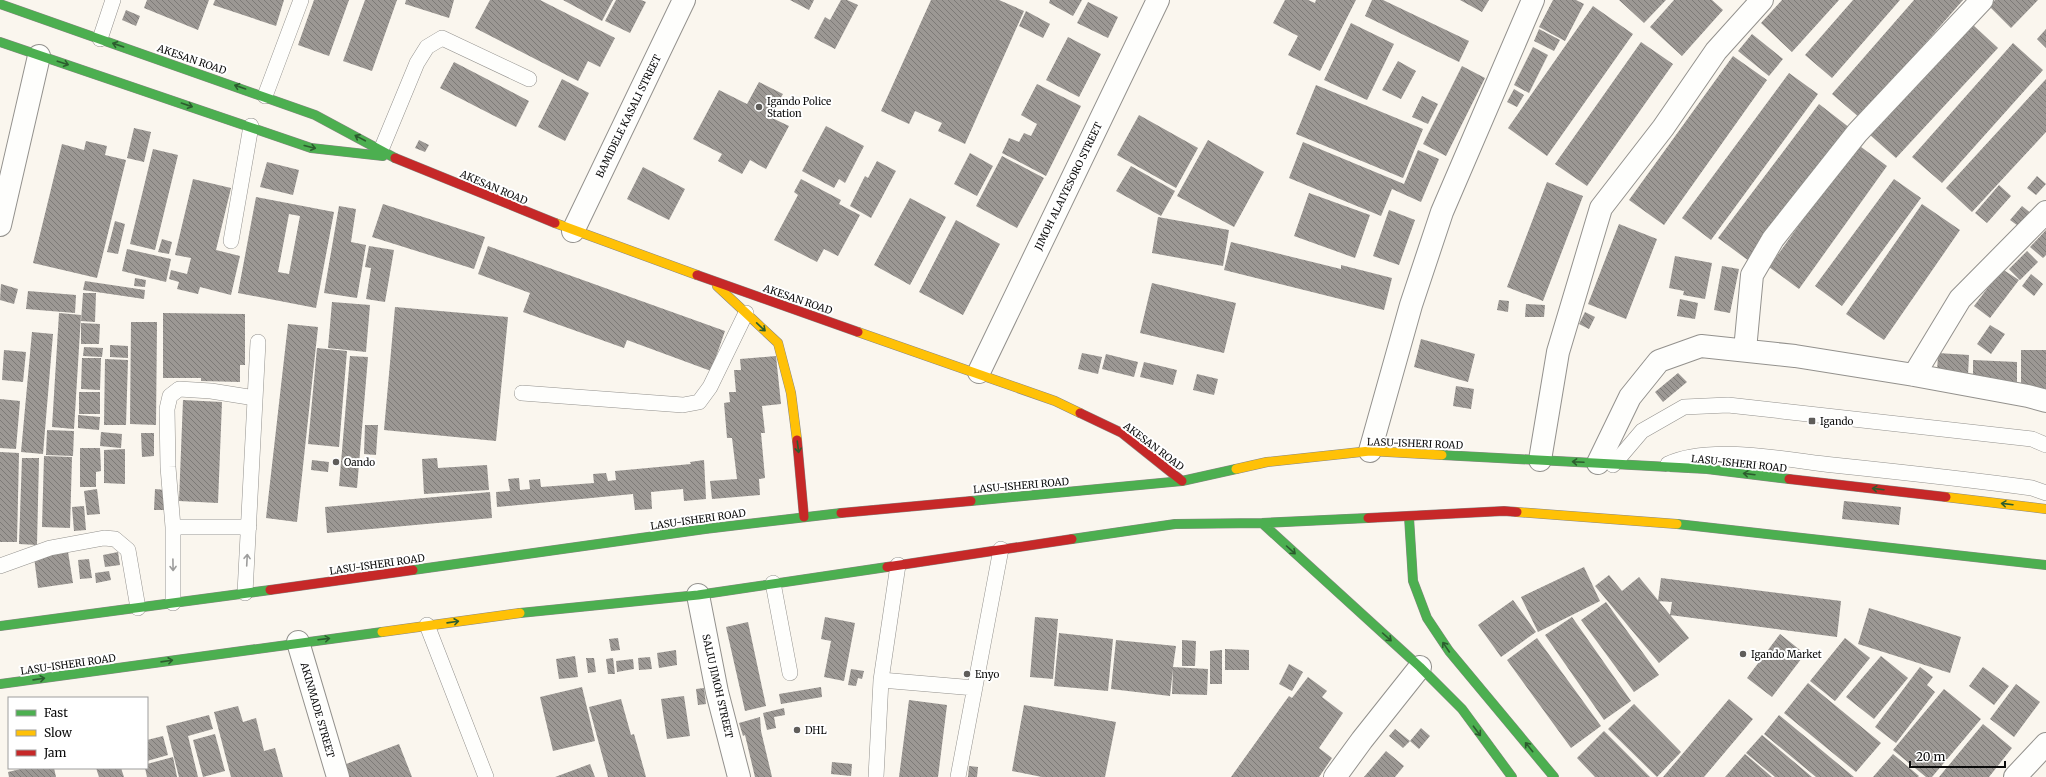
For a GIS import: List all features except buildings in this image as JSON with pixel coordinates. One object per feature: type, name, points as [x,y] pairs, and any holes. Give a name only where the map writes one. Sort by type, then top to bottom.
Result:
[{"type":"main road","name":"AKESAN ROAD","points":[[0,4],[315,115],[388,153],[573,231],[712,281],[979,372],[1056,400],[1122,433],[1182,481]]},
{"type":"main road","name":"AKESAN ROAD","points":[[0,42],[251,126],[311,148],[388,153]]},
{"type":"main road","points":[[712,281],[778,343],[791,393],[800,460],[804,517]]},
{"type":"main road","name":"LASU-ISHERI ROAD","points":[[0,626],[705,529],[804,517],[1182,481],[1267,462],[1370,451],[1707,469],[2046,509]]},
{"type":"main road","name":"LASU-ISHERI ROAD","points":[[0,684],[298,642],[520,613],[698,595],[1175,524],[1262,524],[1504,511],[1703,526],[2046,565]]},
{"type":"main road","points":[[1409,517],[1413,581],[1427,618],[1449,652],[1554,777]]},
{"type":"main road","points":[[1262,524],[1420,667],[1462,709],[1512,777]]},
{"type":"street","name":"BAMIDELE KASALI STREET","points":[[573,231],[684,0]]},
{"type":"street","name":"JIMOH ALAIYESORO STREET","points":[[979,372],[1158,0]]},
{"type":"street","points":[[1370,451],[1411,305],[1442,212],[1533,0]]},
{"type":"street","points":[[1540,460],[1558,352],[1601,208],[1664,128],[1716,51],[1762,0]]},
{"type":"street","points":[[1744,350],[1752,276],[1773,239],[1857,133],[1982,0]]},
{"type":"street","points":[[0,225],[39,56]]},
{"type":"street","points":[[1914,375],[1960,299],[2046,212]]},
{"type":"street","points":[[1605,464],[1630,397],[1659,361],[1701,346],[1795,356],[1914,375],[2028,396],[2046,401]]},
{"type":"street","name":"SALIU JIMOH STREET","points":[[698,595],[717,692],[739,777]]},
{"type":"street","name":"AKINMADE STREET","points":[[298,642],[338,777]]},
{"type":"street","points":[[1335,777],[1362,740],[1420,667]]},
{"type":"street","points":[[2015,777],[2046,744]]},
{"type":"lane","points":[[100,39],[113,0]]},
{"type":"lane","points":[[264,96],[301,0]]},
{"type":"lane","points":[[388,153],[417,63],[427,47],[442,38],[529,79]]},
{"type":"lane","points":[[231,241],[251,126]]},
{"type":"lane","points":[[522,393],[683,405],[699,402],[710,387],[746,313]]},
{"type":"lane","points":[[245,593],[258,342]]},
{"type":"lane","points":[[173,603],[173,527],[167,416],[170,396],[179,389],[211,391],[255,398]]},
{"type":"lane","points":[[1605,464],[1642,431],[1684,407],[1698,406],[1728,405],[2032,439],[2046,445]]},
{"type":"lane","points":[[1661,467],[1680,458],[1722,453],[1950,477],[2032,488],[2046,493]]},
{"type":"lane","points":[[173,527],[248,528]]},
{"type":"lane","points":[[0,566],[50,548],[104,538],[115,539],[128,550],[138,608]]},
{"type":"lane","points":[[958,777],[1001,549]]},
{"type":"lane","points":[[876,777],[881,680],[898,565]]},
{"type":"lane","points":[[773,583],[790,673]]},
{"type":"lane","points":[[427,625],[486,777]]},
{"type":"lane","points":[[881,680],[975,688]]},
{"type":"traffic: fast","points":[[0,4],[315,115],[395,158]]},
{"type":"traffic: fast","points":[[0,42],[311,148],[383,156]]},
{"type":"traffic: fast","points":[[1442,455],[1707,469],[1789,479]]},
{"type":"traffic: fast","points":[[971,501],[1182,481],[1236,469]]},
{"type":"traffic: fast","points":[[413,570],[705,529],[841,513]]},
{"type":"traffic: fast","points":[[1409,517],[1413,581],[1427,618],[1449,651],[1554,777]]},
{"type":"traffic: fast","points":[[1072,539],[1175,524],[1262,523],[1368,518]]},
{"type":"traffic: fast","points":[[1262,523],[1420,667],[1462,709],[1512,777]]},
{"type":"traffic: fast","points":[[1677,524],[2046,565]]},
{"type":"traffic: fast","points":[[520,613],[698,595],[887,567]]},
{"type":"traffic: fast","points":[[0,626],[270,590]]},
{"type":"traffic: fast","points":[[0,684],[382,632]]},
{"type":"traffic: slow","points":[[555,223],[697,275]]},
{"type":"traffic: slow","points":[[717,286],[778,343],[791,393],[797,440]]},
{"type":"traffic: slow","points":[[858,332],[1055,401],[1080,413]]},
{"type":"traffic: slow","points":[[1236,469],[1267,462],[1370,451],[1442,455]]},
{"type":"traffic: slow","points":[[1946,497],[2046,509]]},
{"type":"traffic: slow","points":[[1517,512],[1677,524]]},
{"type":"traffic: slow","points":[[382,632],[520,613]]},
{"type":"traffic: jam","points":[[395,158],[555,223]]},
{"type":"traffic: jam","points":[[697,275],[858,332]]},
{"type":"traffic: jam","points":[[1080,413],[1122,433],[1182,481]]},
{"type":"traffic: jam","points":[[797,440],[804,517]]},
{"type":"traffic: jam","points":[[1789,479],[1946,497]]},
{"type":"traffic: jam","points":[[841,513],[971,501]]},
{"type":"traffic: jam","points":[[1368,518],[1504,511],[1517,512]]},
{"type":"traffic: jam","points":[[887,567],[1072,539]]},
{"type":"traffic: jam","points":[[270,590],[413,570]]},
{"type":"place","name":"Igando Police Station","points":[[759,107]]},
{"type":"place","name":"Igando","points":[[1812,421]]},
{"type":"place","name":"Oando","points":[[336,462]]},
{"type":"place","name":"Igando Market","points":[[1743,654]]},
{"type":"place","name":"Enyo","points":[[967,674]]},
{"type":"place","name":"DHL","points":[[797,730]]}]
